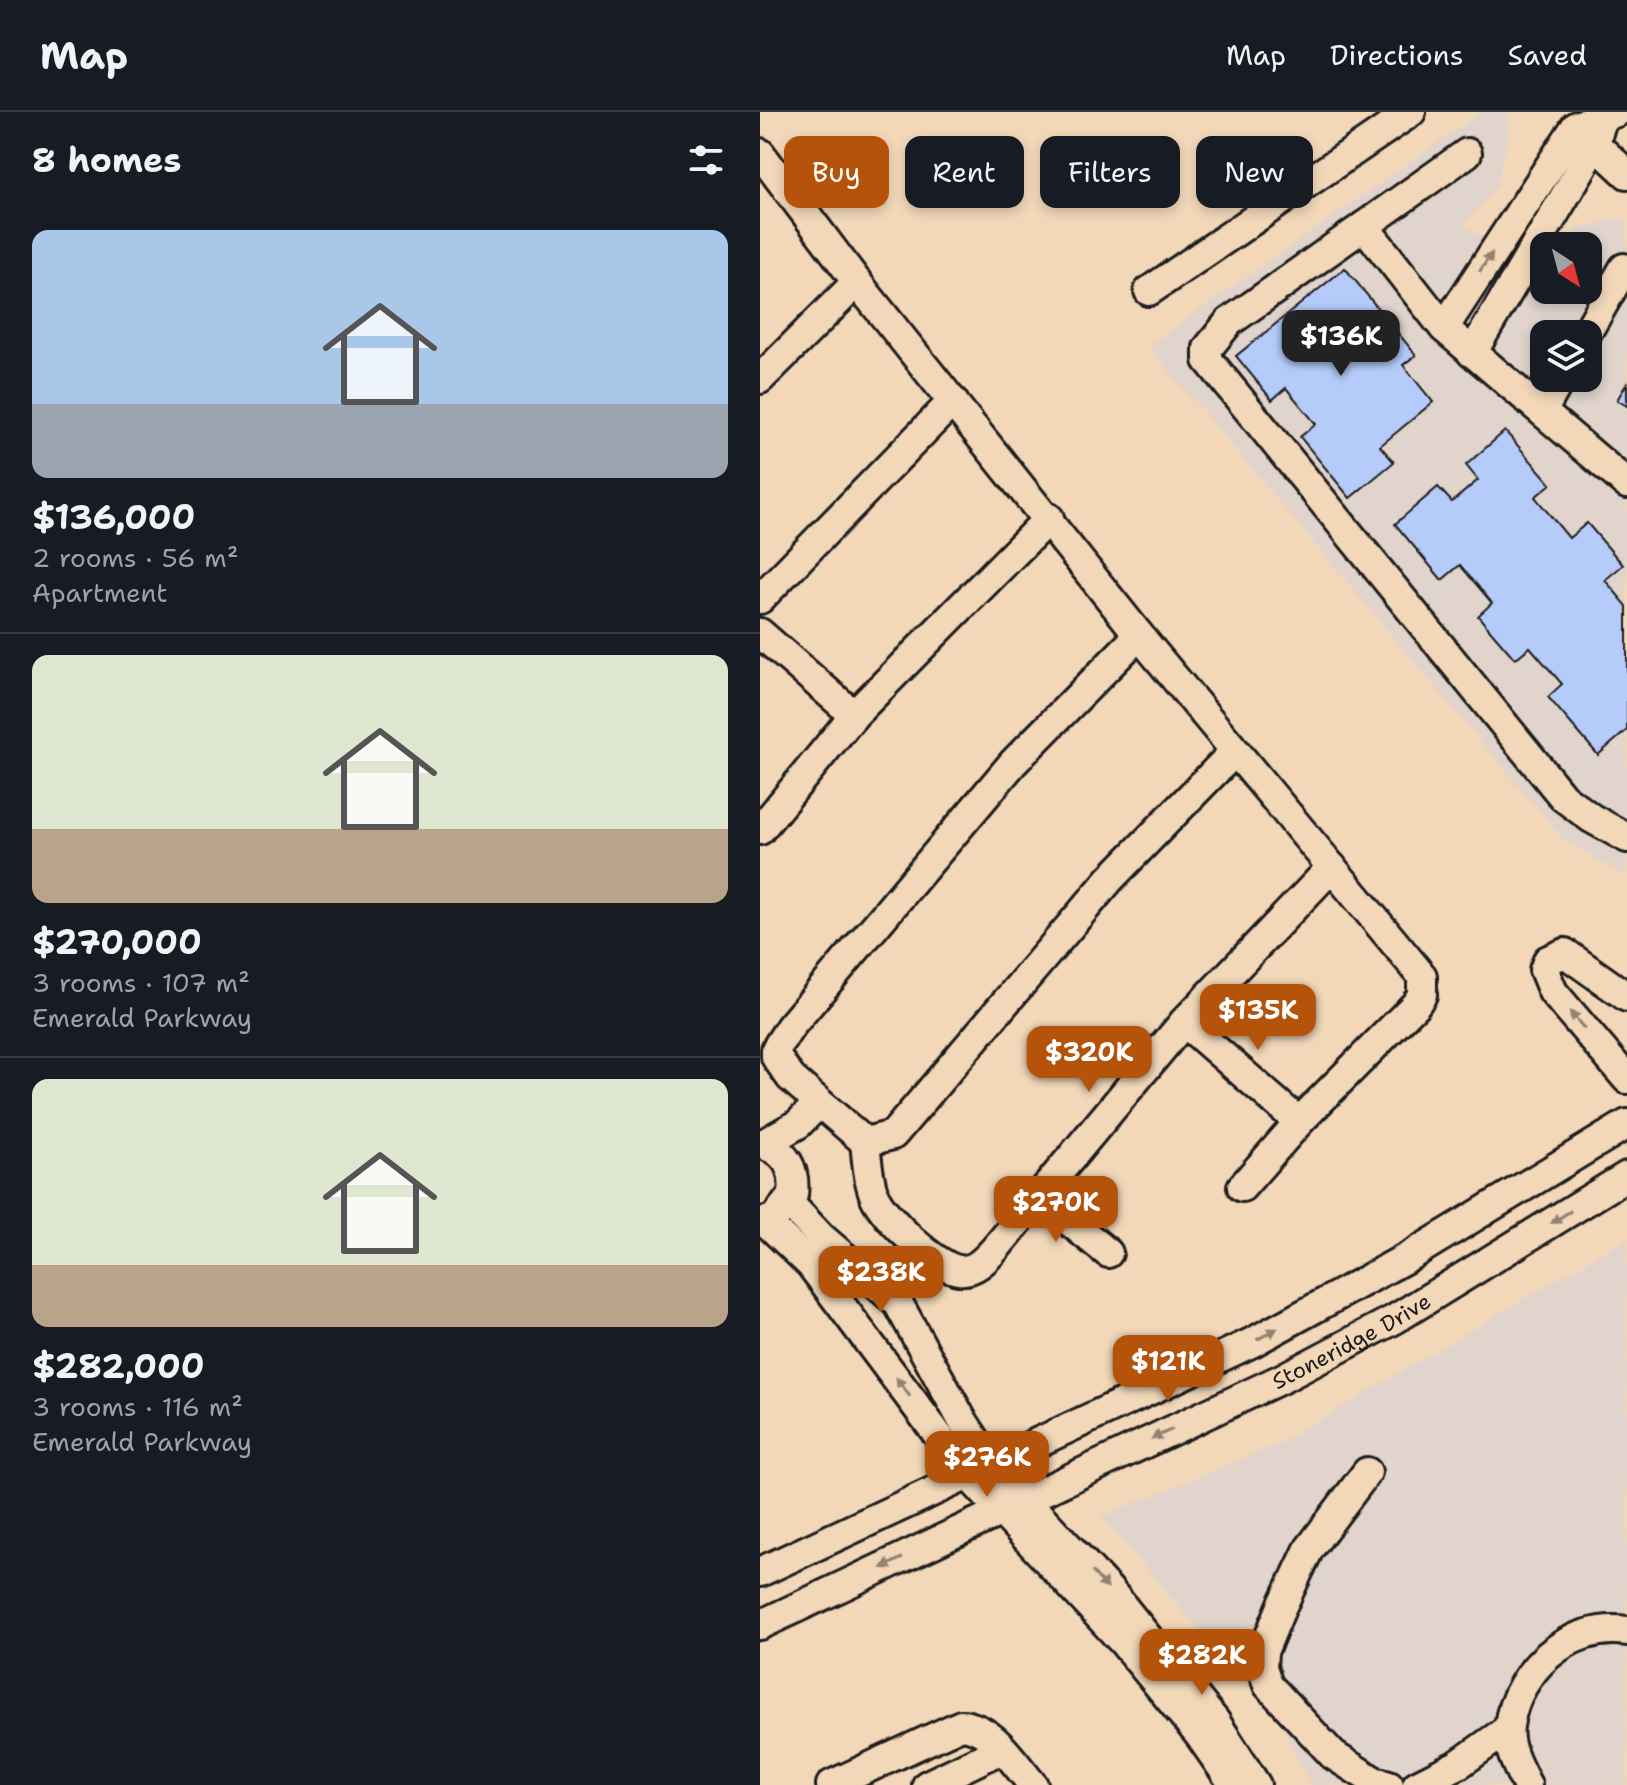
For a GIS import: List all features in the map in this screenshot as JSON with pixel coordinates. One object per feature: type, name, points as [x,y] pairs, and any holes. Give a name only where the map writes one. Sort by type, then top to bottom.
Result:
[{"type":"street","points":[[1149,291],[1411,112]]},
{"type":"street","points":[[1591,123],[1627,174]]},
{"type":"street","points":[[1444,328],[1591,123]]},
{"type":"street","points":[[1472,353],[1591,123]]},
{"type":"street","points":[[1467,153],[1229,322],[1208,348],[1208,360],[1563,797],[1591,818],[1627,838]]},
{"type":"street","points":[[762,164],[1049,518],[1139,635],[1422,976],[1422,995],[1299,1122],[1242,1187]]},
{"type":"street","points":[[1364,226],[1444,328],[1627,484]]},
{"type":"street","points":[[1594,320],[1624,268]]},
{"type":"street","points":[[760,379],[857,282]]},
{"type":"street","points":[[1543,410],[1553,392]]},
{"type":"street","points":[[760,599],[953,401]]},
{"type":"street","points":[[760,830],[854,715],[1049,518]]},
{"type":"street","points":[[760,633],[854,715]]},
{"type":"street","points":[[1139,635],[1013,763],[781,1039],[776,1057],[782,1068],[818,1104],[865,1142],[872,1188],[883,1211],[938,1261],[960,1271],[983,1262],[1184,1022],[1332,867]]},
{"type":"street","points":[[865,1142],[893,1135],[905,1125],[1110,879],[1235,751]]},
{"type":"street","points":[[1627,997],[1574,956],[1565,953],[1548,960],[1544,970],[1546,980],[1627,1079]]},
{"type":"street","points":[[1184,1022],[1299,1122]]},
{"type":"street","points":[[792,1169],[785,1158],[762,1144],[798,1124],[818,1104]]},
{"type":"street","points":[[798,1124],[792,1169],[794,1182],[789,1203],[777,1216],[762,1222],[819,1275],[1200,1736],[1234,1785]]},
{"type":"street","name":"Stoneridge Drive","points":[[760,1572],[1253,1342],[1408,1257],[1627,1124]]},
{"type":"street","name":"Stoneridge Drive","points":[[760,1625],[1283,1378],[1383,1325],[1627,1176]]},
{"type":"street","points":[[1037,1195],[1108,1253]]},
{"type":"street","points":[[789,1203],[822,1238],[898,1303],[961,1418],[979,1469]]},
{"type":"street","points":[[1367,1472],[1309,1549],[1263,1652],[1262,1667],[1268,1685],[1333,1755],[1374,1781],[1389,1785]]},
{"type":"street","points":[[1011,1505],[1112,1593],[1215,1721],[1256,1785]]},
{"type":"street","points":[[1527,1785],[1514,1761],[1508,1729],[1517,1697],[1533,1668],[1556,1648],[1600,1632],[1627,1631]]},
{"type":"street","points":[[831,1785],[961,1725],[982,1730],[1033,1785]]},
{"type":"street","points":[[1417,1785],[1459,1764],[1508,1729]]},
{"type":"street","points":[[927,1785],[1002,1749]]},
{"type":"shaded area","points":[[1481,112],[1508,112],[1508,135],[1497,186],[1463,226],[1530,263],[1530,304],[1602,304],[1602,232],[1575,232],[1578,228],[1622,218],[1627,221],[1627,877],[1564,840],[1148,346]]},
{"type":"shaded area","points":[[1627,1238],[1627,1785],[1311,1785],[1278,1720],[1101,1517],[1279,1444]]},
{"type":"building","points":[[1345,268],[1416,355],[1403,365],[1433,402],[1380,446],[1394,462],[1350,498],[1300,437],[1316,424],[1286,388],[1272,400],[1236,356]]},
{"type":"building","points":[[1627,383],[1627,406],[1617,400]]},
{"type":"building","points":[[1505,431],[1551,484],[1535,497],[1569,538],[1587,523],[1623,565],[1605,580],[1627,606],[1627,730],[1598,755],[1548,697],[1562,684],[1530,647],[1515,659],[1478,616],[1492,603],[1460,565],[1442,580],[1395,524],[1438,487],[1452,502],[1478,480],[1466,465]]}]
